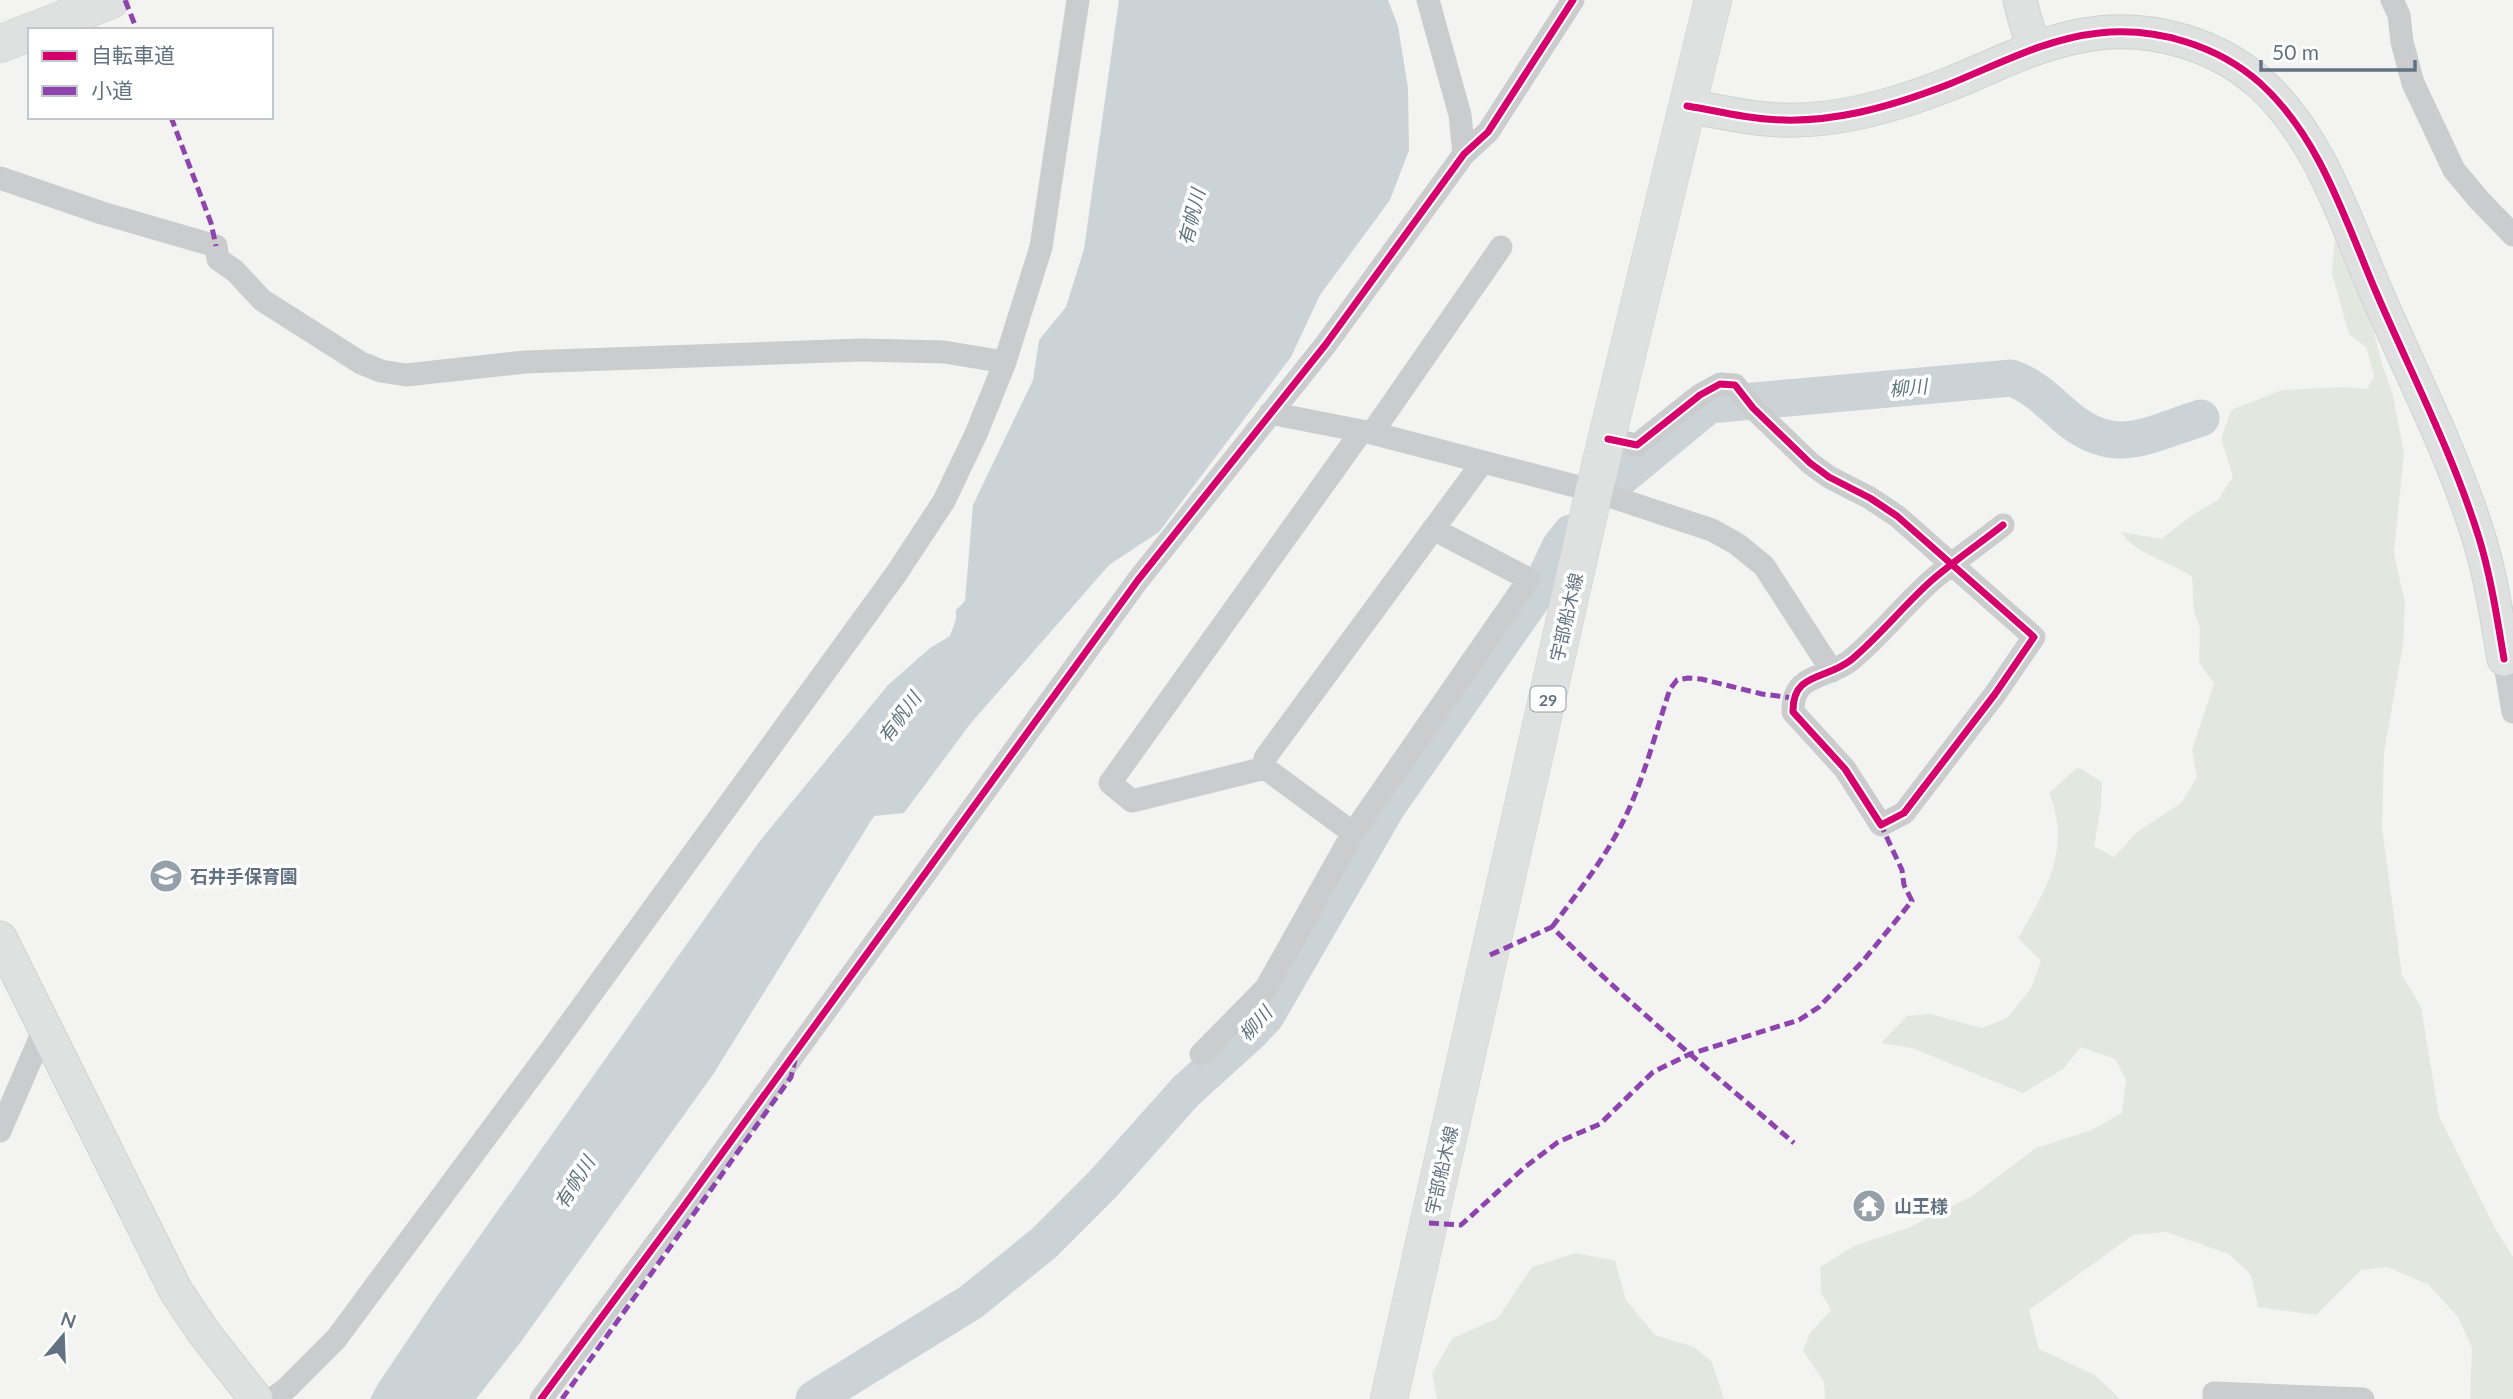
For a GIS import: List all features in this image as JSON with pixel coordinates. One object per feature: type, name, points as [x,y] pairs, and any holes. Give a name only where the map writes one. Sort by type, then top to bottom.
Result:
[{"type":"main road","name":"宇部船木線","points":[[1389,1399],[1594,491],[1713,0]]},
{"type":"main road","points":[[41,28],[103,1]]},
{"type":"main road","points":[[0,44],[28,33]]},
{"type":"street","points":[[272,1399],[287,1388],[336,1339],[560,1037],[896,574],[944,501],[1006,362],[1041,247],[1078,0]]},
{"type":"street","points":[[1428,0],[1460,115],[1464,154]]},
{"type":"street","points":[[541,1399],[723,1154],[1138,580],[1325,344],[1464,154],[1488,132],[1573,0]]},
{"type":"street","points":[[2020,0],[2034,48]]},
{"type":"street","points":[[2392,0],[2399,15],[2402,42],[2413,83],[2454,170],[2513,234]]},
{"type":"street","points":[[1687,106],[1767,119],[1825,118],[1857,113],[1910,98],[2034,48],[2097,33],[2123,32],[2175,39],[2221,57],[2242,69],[2280,103],[2322,166],[2467,502],[2492,586],[2508,658],[2513,712]]},
{"type":"street","points":[[0,178],[102,213],[216,246],[218,259],[235,271],[262,300],[361,363],[392,374],[406,375],[563,360],[860,350],[944,352],[1006,362]]},
{"type":"street","points":[[1265,768],[1132,801],[1110,783],[1501,247]]},
{"type":"street","points":[[1608,439],[1637,445],[1700,395],[1720,384],[1735,385],[1753,408],[1810,463],[1829,477],[1898,516],[1953,564],[2034,637],[1995,694],[1904,813],[1881,825],[1845,769],[1793,712],[1793,698],[1797,689],[1809,680],[1848,662],[1875,639],[1931,582],[1953,564],[2003,525]]},
{"type":"street","points":[[1270,413],[1367,432],[1594,491],[1712,530],[1737,544],[1764,566],[1832,671]]},
{"type":"street","points":[[1265,768],[1265,758],[1482,463]]},
{"type":"street","points":[[1201,1054],[1266,988],[1353,833],[1529,579],[1433,529]]},
{"type":"street","points":[[1265,768],[1353,833]]},
{"type":"street","points":[[0,938],[176,1291],[204,1333],[256,1399]]},
{"type":"street","points":[[0,1131],[44,1029]]},
{"type":"street","points":[[2214,1399],[2214,1393],[2364,1399]]},
{"type":"shaded area","points":[[2335,235],[2370,318],[2393,395],[2404,454],[2394,553],[2405,603],[2403,645],[2384,752],[2382,828],[2402,975],[2421,1007],[2439,1116],[2496,1230],[2513,1257],[2513,1399],[2470,1399],[2472,1348],[2458,1317],[2429,1285],[2388,1267],[2361,1270],[2316,1315],[2258,1307],[2251,1275],[2229,1254],[2166,1232],[2133,1235],[2029,1310],[2039,1349],[2095,1375],[2120,1399],[1825,1399],[1824,1382],[1803,1351],[1810,1333],[1831,1310],[1821,1293],[1820,1267],[1856,1245],[1908,1228],[1972,1196],[2036,1148],[2092,1130],[2122,1113],[2126,1080],[2115,1059],[2081,1047],[2063,1069],[2023,1093],[1912,1048],[1881,1043],[1907,1016],[1930,1014],[1982,1028],[2007,1018],[2031,988],[2041,961],[2018,938],[2046,886],[2057,851],[2058,833],[2049,793],[2078,767],[2102,782],[2101,807],[2094,846],[2114,857],[2137,832],[2181,803],[2197,777],[2192,750],[2214,684],[2199,662],[2200,628],[2194,612],[2192,577],[2144,552],[2121,532],[2161,539],[2218,500],[2233,477],[2221,439],[2231,410],[2282,390],[2343,387],[2367,389],[2374,376],[2366,347],[2349,334],[2332,274]]},
{"type":"shaded area","points":[[1576,1253],[1615,1261],[1626,1300],[1655,1335],[1694,1347],[1712,1362],[1724,1399],[1437,1399],[1432,1373],[1453,1338],[1498,1318],[1532,1267]]},
{"type":"water","name":"有帆川","points":[[1119,0],[1388,0],[1398,26],[1408,88],[1409,150],[1390,200],[1320,295],[1291,357],[1159,532],[1109,565],[971,723],[904,813],[874,816],[712,1076],[520,1343],[476,1399],[370,1399],[433,1302],[759,842],[888,685],[930,648],[950,636],[956,610],[965,601],[973,505],[1033,380],[1039,340],[1066,307],[1084,249]]},
{"type":"waterway","name":"柳川","points":[[1619,479],[1709,405],[2011,378],[2033,389],[2082,428],[2115,440],[2147,436],[2201,418]]},
{"type":"waterway","name":"柳川","points":[[814,1399],[971,1302],[1044,1243],[1103,1184],[1186,1091],[1266,1016],[1387,807],[1543,583],[1560,547],[1571,533]]},
{"type":"marked path","points":[[125,0],[136,28]]},
{"type":"marked path","points":[[172,119],[211,223],[216,246]]},
{"type":"marked path","points":[[1552,927],[1586,881],[1626,816],[1641,780],[1670,689],[1677,680],[1701,679],[1762,694],[1793,698]]},
{"type":"marked path","points":[[1429,1223],[1461,1225],[1525,1167],[1558,1142],[1600,1124],[1653,1072],[1690,1054],[1799,1020],[1819,1007],[1863,961],[1912,901],[1904,885],[1902,870],[1881,825]]},
{"type":"marked path","points":[[1490,955],[1552,927],[1640,1010],[1794,1143]]},
{"type":"marked path","points":[[562,1399],[791,1077],[795,1060]]},
{"type":"cycle path","points":[[541,1399],[1138,580],[1326,344],[1464,154],[1488,132],[1573,0]]},
{"type":"cycle path","points":[[1687,106],[1736,115],[1789,120],[1858,113],[1947,85],[2040,47],[2099,33],[2164,36],[2205,49],[2243,70],[2260,83],[2299,128],[2341,208],[2469,507],[2487,568],[2504,659]]},
{"type":"cycle path","points":[[1608,439],[1637,445],[1700,395],[1720,384],[1735,385],[1753,408],[1810,463],[1897,516],[2034,637],[1995,694],[1904,813],[1881,825],[1845,769],[1793,712],[1794,699],[1804,683],[1851,660],[1931,581],[1949,566],[1958,560],[2003,525]]},
{"type":"place","name":"石井手保育園","points":[[166,876]]},
{"type":"place","name":"山王様","points":[[1869,1206]]}]
